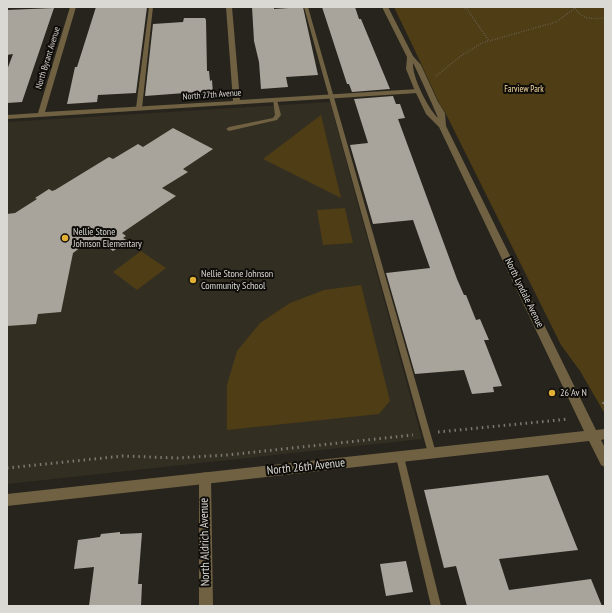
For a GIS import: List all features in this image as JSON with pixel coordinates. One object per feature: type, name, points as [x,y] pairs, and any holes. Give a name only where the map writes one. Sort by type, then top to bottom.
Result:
[{"type":"street","name":"North Byrant Avenue","points":[[41,114],[73,7]]},
{"type":"street","points":[[229,7],[237,102]]},
{"type":"street","name":"North Lyndale Avenue","points":[[386,7],[410,57],[418,65],[430,93],[441,113],[442,126]]},
{"type":"street","name":"North Lyndale Avenue","points":[[410,57],[409,69],[418,91],[430,114],[442,126],[599,435],[605,460]]},
{"type":"street","name":"North 27th Avenue","points":[[7,117],[418,91]]},
{"type":"street","name":"North 26th Avenue","points":[[7,500],[599,435]]},
{"type":"street","name":"North Aldrich Avenue","points":[[204,478],[206,606]]},
{"type":"lane","points":[[139,108],[151,7]]},
{"type":"lane","points":[[306,7],[432,453]]},
{"type":"lane","points":[[229,130],[275,119],[278,115],[275,100]]},
{"type":"lane","points":[[400,457],[436,606]]},
{"type":"path","points":[[462,7],[468,8],[489,41]]},
{"type":"path","points":[[434,78],[470,49],[489,41],[556,22],[564,18],[575,8],[578,15],[583,18],[605,18]]},
{"type":"path","points":[[7,468],[123,456],[177,458],[213,457],[557,419]]},
{"type":"shaded area","name":"Nellie Stone Johnson Community School","points":[[330,102],[422,439],[7,484],[7,122]]},
{"type":"green space","name":"Farview Park","points":[[394,7],[605,7],[605,414],[580,371],[561,345],[445,112],[440,105]]},
{"type":"green space","points":[[321,115],[341,198],[263,159]]},
{"type":"green space","points":[[345,208],[353,243],[323,245],[317,210]]},
{"type":"green space","points":[[141,251],[166,268],[137,290],[113,272]]},
{"type":"green space","points":[[361,285],[390,401],[379,414],[227,430],[227,385],[237,351],[260,323],[290,303],[324,290]]},
{"type":"building","points":[[96,7],[147,7],[136,93],[98,95],[97,102],[67,104],[75,67],[77,67]]},
{"type":"building","points":[[252,7],[274,7],[274,9],[303,7],[318,75],[286,77],[288,87],[261,89],[259,62],[254,41]]},
{"type":"building","points":[[322,7],[355,7],[390,89],[352,92],[349,84],[347,84]]},
{"type":"building","points":[[54,8],[22,102],[7,103],[7,70],[13,54],[7,55],[7,10]]},
{"type":"building","points":[[184,18],[205,18],[206,20],[207,71],[209,71],[210,81],[212,80],[213,94],[185,96],[185,93],[145,96],[153,24],[183,22]]},
{"type":"building","points":[[393,96],[396,104],[400,104],[405,118],[398,119],[457,279],[464,295],[466,295],[476,320],[480,319],[489,340],[484,340],[502,386],[493,387],[494,392],[472,394],[464,370],[415,374],[386,273],[430,268],[413,220],[373,224],[350,145],[368,143],[354,99]]},
{"type":"building","name":"Nellie Stone Johnson Elementary","points":[[173,128],[213,149],[183,169],[188,172],[162,188],[176,196],[122,233],[126,236],[123,238],[128,241],[113,251],[105,245],[102,247],[96,242],[93,243],[89,241],[73,253],[61,312],[38,314],[36,324],[7,326],[7,214],[15,213],[37,199],[35,198],[49,189],[52,191],[55,190],[109,157],[113,159],[138,144],[143,147]]},
{"type":"building","points":[[548,475],[578,550],[499,559],[509,590],[591,579],[602,606],[467,606],[456,566],[444,568],[424,490]]},
{"type":"building","points":[[120,532],[120,534],[142,533],[138,584],[142,584],[141,606],[89,606],[94,567],[74,569],[78,540],[100,537],[101,534]]},
{"type":"building","points":[[406,561],[413,592],[386,596],[380,564]]},
{"type":"place","name":"Nellie Stone Johnson Elementary","points":[[65,238]]},
{"type":"place","name":"Nellie Stone Johnson Community School","points":[[193,280]]},
{"type":"place","name":"26 Av N","points":[[552,393]]}]
